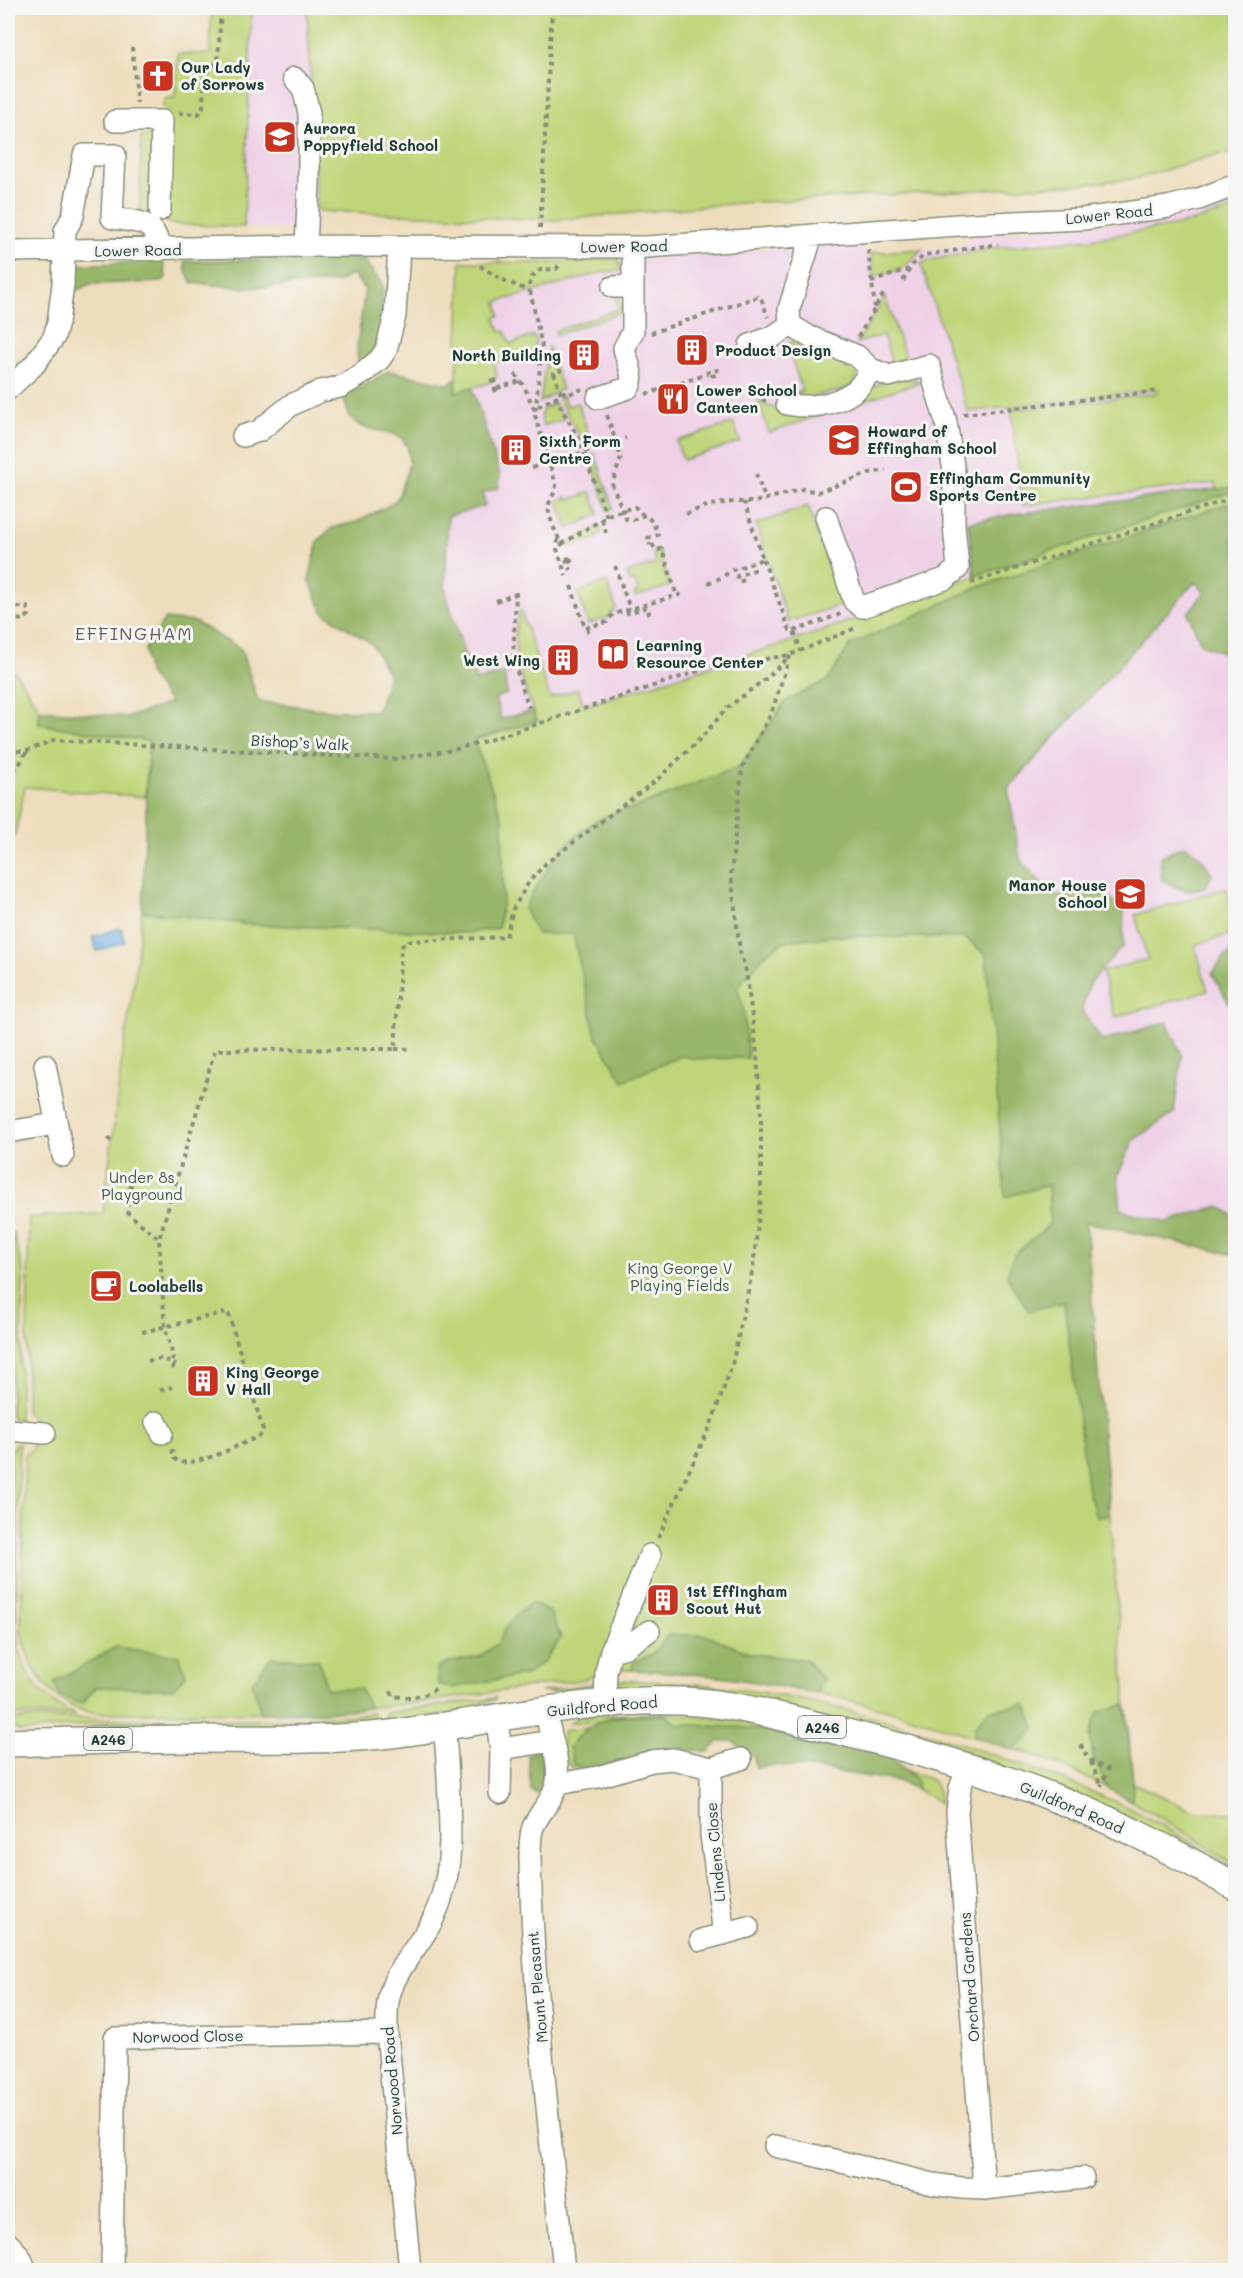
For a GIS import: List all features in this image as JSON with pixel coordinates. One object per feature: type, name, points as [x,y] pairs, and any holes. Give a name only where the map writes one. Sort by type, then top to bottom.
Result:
[{"type":"main road","name":"Guildford Road","points":[[8,1743],[121,1739],[329,1738],[381,1735],[496,1717],[605,1704],[648,1700],[701,1703],[754,1711],[855,1735],[995,1775],[1068,1802],[1174,1852],[1236,1887]]},
{"type":"street","points":[[294,78],[303,88],[309,112],[306,246]]},
{"type":"street","points":[[10,384],[34,365],[54,337],[63,284],[65,231],[73,216],[84,155],[115,155],[112,218],[159,227],[154,121],[115,121]]},
{"type":"street","name":"Lower Road","points":[[8,251],[63,251],[159,227],[306,246],[633,247],[972,224],[1083,219],[1168,207],[1199,199],[1236,185]]},
{"type":"street","points":[[790,325],[789,309],[812,235]]},
{"type":"street","points":[[243,436],[259,431],[293,404],[340,387],[362,374],[380,359],[386,350],[395,316],[399,247]]},
{"type":"street","points":[[602,405],[631,385],[632,377],[624,348],[630,336],[623,287],[633,247]]},
{"type":"street","points":[[750,345],[774,336],[790,325]]},
{"type":"street","points":[[790,325],[810,337],[857,356],[872,369],[889,376],[929,365],[944,416],[954,472],[954,525],[958,568],[945,579],[862,607],[854,601],[826,518]]},
{"type":"street","points":[[788,404],[809,408],[832,401],[853,392],[862,384],[872,369]]},
{"type":"street","points":[[45,1065],[63,1156]]},
{"type":"street","points":[[8,1132],[55,1124]]},
{"type":"street","points":[[8,1430],[45,1433]]},
{"type":"street","points":[[605,1704],[606,1672],[611,1651],[650,1555]]},
{"type":"street","points":[[611,1651],[626,1647],[649,1631]]},
{"type":"street","name":"Mount Pleasant","points":[[546,1711],[558,1766],[557,1784],[551,1799],[533,1828],[530,1842],[532,1946],[564,2271]]},
{"type":"street","points":[[496,1717],[501,1749],[500,1793]]},
{"type":"street","name":"Norwood Road","points":[[410,2271],[387,2033],[391,1989],[414,1937],[434,1918],[437,1887],[451,1849],[444,1726]]},
{"type":"street","points":[[501,1749],[552,1741]]},
{"type":"street","points":[[557,1784],[598,1777],[652,1761],[673,1759],[711,1768],[741,1759]]},
{"type":"street","name":"Orchard Gardens","points":[[968,1767],[960,1788],[957,1812],[984,2189]]},
{"type":"street","name":"Lindens Close","points":[[711,1768],[711,1835],[724,1934]]},
{"type":"street","points":[[701,1940],[748,1927]]},
{"type":"street","name":"Norwood Close","points":[[112,2271],[115,2038],[387,2033]]},
{"type":"street","points":[[775,2146],[933,2184],[961,2188],[984,2189],[1083,2178]]},
{"type":"street","points":[[8,2243],[19,2255],[26,2271]]},
{"type":"path","points":[[132,46],[137,102],[154,121],[175,113],[199,114],[203,107],[204,75],[218,61],[221,8]]},
{"type":"path","points":[[539,248],[552,8]]},
{"type":"path","points":[[868,249],[875,308]]},
{"type":"path","points":[[560,259],[561,265],[556,269],[540,270],[529,285],[542,347],[534,409],[538,433],[556,485],[556,492],[548,508],[558,539],[563,545],[607,517],[621,510],[635,507],[652,520],[658,535],[648,538],[656,550],[662,549],[680,595],[613,614],[607,622],[587,628]]},
{"type":"path","points":[[479,262],[479,266],[485,271],[530,291]]},
{"type":"path","points":[[872,282],[909,269]]},
{"type":"path","points":[[849,353],[884,294]]},
{"type":"path","points":[[630,336],[757,297]]},
{"type":"path","points":[[534,409],[563,393],[554,373],[562,370]]},
{"type":"path","points":[[644,394],[675,387],[686,379],[717,370],[718,374],[686,379]]},
{"type":"path","points":[[515,374],[534,409]]},
{"type":"path","points":[[498,391],[520,381]]},
{"type":"path","points":[[944,416],[1158,391]]},
{"type":"path","points":[[555,397],[573,426],[584,451],[607,517]]},
{"type":"path","points":[[602,405],[621,458],[612,484],[619,497],[621,510],[628,520],[643,515]]},
{"type":"path","points":[[616,442],[627,438]]},
{"type":"path","points":[[576,455],[592,449]]},
{"type":"path","points":[[532,468],[549,462]]},
{"type":"path","points":[[686,514],[709,506],[755,502],[803,489],[818,492],[870,473],[886,470]]},
{"type":"path","points":[[756,474],[765,498]]},
{"type":"path","points":[[744,502],[790,631],[801,651]]},
{"type":"path","points":[[602,520],[608,536]]},
{"type":"path","points":[[558,539],[557,549],[566,576]]},
{"type":"path","points":[[568,558],[572,567]]},
{"type":"path","points":[[708,583],[763,559]]},
{"type":"path","points":[[744,580],[739,582],[737,576],[753,570],[751,563]]},
{"type":"path","points":[[615,566],[628,613],[647,607],[649,613],[645,614]]},
{"type":"path","points":[[571,586],[589,634]]},
{"type":"path","points":[[496,601],[516,594],[510,661],[525,703],[529,708]]},
{"type":"path","points":[[8,607],[27,607],[30,615],[23,620],[8,618]]},
{"type":"path","points":[[790,631],[862,607]]},
{"type":"path","points":[[395,1049],[401,947],[407,942],[506,937],[513,909],[529,882],[546,863],[658,779],[701,738],[727,708],[769,676],[790,655],[771,714],[742,768],[731,874],[740,952],[746,971],[757,1054],[761,1116],[761,1197],[753,1268],[732,1365],[711,1425],[650,1555]]},
{"type":"path","name":"Bishop’s Walk","points":[[8,751],[27,751],[53,740],[393,759],[453,750],[586,708]]},
{"type":"path","points":[[8,778],[20,765],[27,751]]},
{"type":"path","points":[[148,1361],[162,1358],[174,1364],[165,1327],[159,1239],[215,1050],[413,1049]]},
{"type":"path","points":[[108,1141],[114,1136]]},
{"type":"path","points":[[132,1184],[128,1213],[159,1239]]},
{"type":"path","points":[[142,1332],[228,1312],[263,1430],[260,1436],[217,1455],[181,1462],[174,1458],[166,1422],[159,1428]]},
{"type":"path","points":[[160,1390],[172,1387]]},
{"type":"path","points":[[391,1691],[395,1697],[416,1696],[428,1694],[436,1687]]},
{"type":"path","points":[[416,1696],[417,1703]]},
{"type":"path","points":[[1081,1744],[1101,1785],[1108,1769],[1091,1762]]},
{"type":"shaded area","name":"Aurora Poppyfield School","points":[[252,8],[307,8],[318,231],[244,227]]},
{"type":"shaded area","name":"Howard of Effingham School","points":[[1214,204],[1235,209],[1235,487],[968,522],[975,576],[810,635],[474,740],[470,660],[464,654],[445,589],[461,262],[550,263],[849,244],[865,250],[866,254],[962,246],[974,235],[1165,218]]},
{"type":"shaded area","name":"Manor House School","points":[[1235,537],[1235,1255],[1069,1206],[1008,788]]},
{"type":"green space","points":[[212,8],[252,8],[244,227],[171,224],[164,218],[143,217],[140,213],[141,138],[164,132],[168,112],[163,107],[164,98],[175,98],[178,54],[210,54]]},
{"type":"green space","points":[[307,8],[1235,8],[1235,152],[1207,157],[1139,178],[1084,184],[740,203],[555,220],[317,211]]},
{"type":"green space","name":"King George V Playing Fields","points":[[1235,209],[1235,537],[1008,789],[1098,1380],[1133,1783],[1195,1812],[1235,1813],[1235,1865],[1121,1795],[1040,1758],[857,1702],[775,1684],[734,1678],[693,1673],[618,1670],[593,1675],[586,1679],[417,1703],[322,1712],[98,1713],[71,1706],[60,1698],[41,1680],[34,1669],[21,1631],[25,1456],[33,1448],[34,1420],[26,1412],[29,1217],[103,1214],[142,911],[245,924],[467,933],[497,928],[503,820],[474,740],[537,721],[516,654],[516,626],[521,611],[550,698],[578,689],[584,706],[810,635],[975,576],[968,522],[1217,489],[1216,483],[1023,505],[1011,410],[1158,393],[1158,389],[968,412],[921,264],[929,260],[1000,247],[1091,239],[1183,224]]},
{"type":"green space","points":[[922,249],[902,269],[874,277],[871,253]]},
{"type":"green space","points":[[363,258],[383,286],[382,306],[385,326],[370,357],[358,365],[357,347],[365,290],[353,274],[337,282],[250,288],[192,283],[186,272],[185,261]]},
{"type":"green space","points":[[619,258],[621,271],[604,272],[497,302],[500,316],[495,317],[500,332],[505,331],[510,344],[534,336],[536,341],[533,351],[494,363],[497,377],[488,383],[455,393],[461,262],[550,263]]},
{"type":"green space","points":[[163,261],[166,277],[162,282],[90,284],[75,291],[74,265]]},
{"type":"green space","points":[[621,290],[622,312],[556,335],[555,331],[618,309],[615,294]]},
{"type":"green space","points":[[885,297],[908,365],[893,367],[883,335],[857,343]]},
{"type":"green space","points":[[807,343],[861,365],[853,387],[791,402],[776,399],[802,391],[787,344]]},
{"type":"green space","points":[[548,346],[562,389],[540,402]]},
{"type":"green space","points":[[389,371],[448,384],[457,378],[455,392],[472,387],[500,475],[499,488],[483,493],[485,506],[448,516],[445,589],[464,654],[470,660],[476,681],[504,673],[507,694],[495,698],[501,719],[533,711],[537,721],[474,740],[503,820],[503,899],[498,928],[467,933],[245,924],[142,911],[149,741],[39,724],[40,710],[129,717],[170,703],[148,673],[145,649],[165,619],[195,622],[241,649],[258,701],[335,711],[377,711],[389,675],[371,643],[324,613],[309,580],[318,541],[332,528],[356,522],[386,507],[398,498],[409,464],[408,448],[403,440],[394,434],[360,426],[349,416],[344,399]]},
{"type":"green space","points":[[899,377],[920,382],[850,405],[864,389]]},
{"type":"green space","points":[[563,396],[567,406],[578,403],[592,445],[586,447],[558,398]]},
{"type":"green space","points":[[758,400],[774,408],[826,413],[769,433]]},
{"type":"green space","points":[[555,403],[564,419],[543,426],[542,410]]},
{"type":"green space","points":[[734,423],[740,442],[683,460],[676,441]]},
{"type":"green space","points":[[595,454],[613,508],[608,511],[590,455]]},
{"type":"green space","points":[[1235,487],[1235,491],[975,576],[968,522],[1015,514]]},
{"type":"green space","points":[[591,492],[599,514],[568,529],[558,501]]},
{"type":"green space","points":[[1235,501],[1235,537],[1233,540],[1236,543],[1235,646],[1227,654],[1201,644],[1188,613],[1205,592],[1195,582],[1008,788],[1020,859],[1052,895],[1103,894],[1124,907],[1123,946],[1089,984],[1082,1010],[1102,1041],[1167,1022],[1182,1055],[1174,1113],[1134,1140],[1118,1175],[1121,1210],[1167,1222],[1219,1206],[1235,1217],[1235,1255],[1086,1222],[1109,1515],[1096,1516],[1088,1491],[1064,1302],[1029,1311],[1007,1276],[1014,1255],[1050,1224],[1048,1185],[1005,1197],[986,955],[965,938],[834,936],[785,941],[766,954],[737,987],[743,1006],[748,1058],[696,1059],[682,1056],[623,1081],[596,1036],[573,934],[537,934],[524,909],[554,859],[580,832],[596,821],[740,766],[786,701],[828,680],[850,645],[978,587]]},
{"type":"green space","points":[[808,506],[841,605],[788,622],[756,524]]},
{"type":"green space","points":[[599,526],[602,533],[597,535],[597,538],[567,547],[568,544]]},
{"type":"green space","points":[[659,551],[670,586],[635,597],[634,594],[638,592],[635,581],[630,582],[627,573],[656,564],[653,553]]},
{"type":"green space","points":[[607,582],[616,608],[607,618],[588,624],[578,592]]},
{"type":"green space","points":[[8,671],[16,673],[40,710],[39,724],[149,741],[145,797],[25,787],[15,835],[8,837]]},
{"type":"green space","points":[[1185,845],[1201,857],[1212,874],[1205,888],[1184,891],[1162,880],[1160,857]]},
{"type":"green space","points":[[1226,888],[1235,921],[1235,933],[1195,945],[1208,991],[1115,1017],[1102,972],[1148,959],[1135,915]]},
{"type":"green space","points":[[1235,949],[1235,1008],[1229,1003],[1212,973],[1224,957]]},
{"type":"green space","points":[[13,1232],[23,1272],[19,1422],[11,1416]]},
{"type":"green space","points":[[19,1443],[16,1625],[18,1641],[25,1668],[40,1690],[49,1699],[75,1715],[8,1715],[10,1452],[15,1444]]},
{"type":"green space","points":[[531,1603],[550,1612],[561,1638],[546,1659],[528,1674],[451,1688],[438,1684],[437,1668],[449,1662],[479,1657],[498,1643],[509,1622]]},
{"type":"green space","points":[[668,1635],[705,1635],[752,1654],[806,1660],[823,1679],[817,1694],[725,1678],[632,1670],[633,1663],[652,1654]]},
{"type":"green space","points":[[116,1647],[179,1656],[186,1674],[173,1689],[96,1687],[82,1704],[60,1696],[54,1682]]},
{"type":"green space","points":[[271,1657],[319,1660],[327,1689],[360,1689],[370,1708],[261,1713],[252,1683]]},
{"type":"green space","points":[[613,1680],[710,1685],[802,1700],[893,1722],[1003,1758],[1111,1800],[1155,1821],[1231,1867],[1220,1866],[1057,1787],[611,1689]]},
{"type":"green space","points":[[595,1683],[593,1691],[587,1694],[541,1692]]},
{"type":"green space","points":[[497,1698],[468,1711],[385,1724],[384,1713]]},
{"type":"green space","points":[[1026,1704],[1035,1727],[1028,1738],[1013,1750],[975,1737],[974,1727],[989,1710]]},
{"type":"green space","points":[[1125,1704],[1133,1783],[1132,1801],[1107,1788],[1093,1756],[1090,1736],[1098,1712]]},
{"type":"green space","points":[[373,1713],[374,1725],[335,1728],[104,1723],[21,1732],[12,1728],[8,1722],[8,1720],[36,1718],[290,1719]]},
{"type":"green space","points":[[664,1713],[744,1722],[813,1738],[749,1728],[677,1724],[665,1715],[614,1716],[604,1721],[570,1723],[579,1716]]},
{"type":"green space","points":[[665,1715],[678,1724],[749,1728],[813,1738],[887,1756],[916,1780],[918,1790],[898,1781],[818,1769],[775,1765],[756,1768],[754,1757],[732,1741],[719,1741],[709,1752],[662,1750],[634,1756],[589,1771],[573,1764],[569,1747],[590,1727],[624,1716]]},
{"type":"green space","points":[[591,1727],[577,1737],[589,1771],[574,1768],[565,1759],[563,1753],[564,1731]]},
{"type":"green space","points":[[543,1747],[547,1753],[550,1788],[540,1796],[531,1790],[528,1755]]},
{"type":"green space","points":[[905,1771],[926,1777],[934,1783],[940,1803],[918,1790],[916,1780]]},
{"type":"water","points":[[121,928],[125,942],[97,951],[92,937]]},
{"type":"place","name":"Our Lady of Sorrows","points":[[158,76]]},
{"type":"place","name":"Aurora Poppyfield School","points":[[280,137]]},
{"type":"place","name":"Product Design","points":[[692,350]]},
{"type":"place","name":"North Building","points":[[584,355]]},
{"type":"place","name":"Lower School Canteen","points":[[673,399]]},
{"type":"place","name":"Howard of Effingham School","points":[[844,440]]},
{"type":"place","name":"Sixth Form Centre","points":[[516,450]]},
{"type":"place","name":"Effingham Community Sports Centre","points":[[906,487]]},
{"type":"place","name":"Learning Resource Center","points":[[613,654]]},
{"type":"place","name":"West Wing","points":[[563,660]]},
{"type":"place","name":"Manor House School","points":[[1130,894]]},
{"type":"place","name":"Loolabells","points":[[106,1286]]},
{"type":"place","name":"King George V Hall","points":[[203,1381]]},
{"type":"place","name":"1st Effingham Scout Hut","points":[[663,1600]]},
{"type":"district","name":"EFFINGHAM","points":[[134,633]]},
{"type":"park label","name":"Under 8s Playground","points":[[142,1186]]}]
